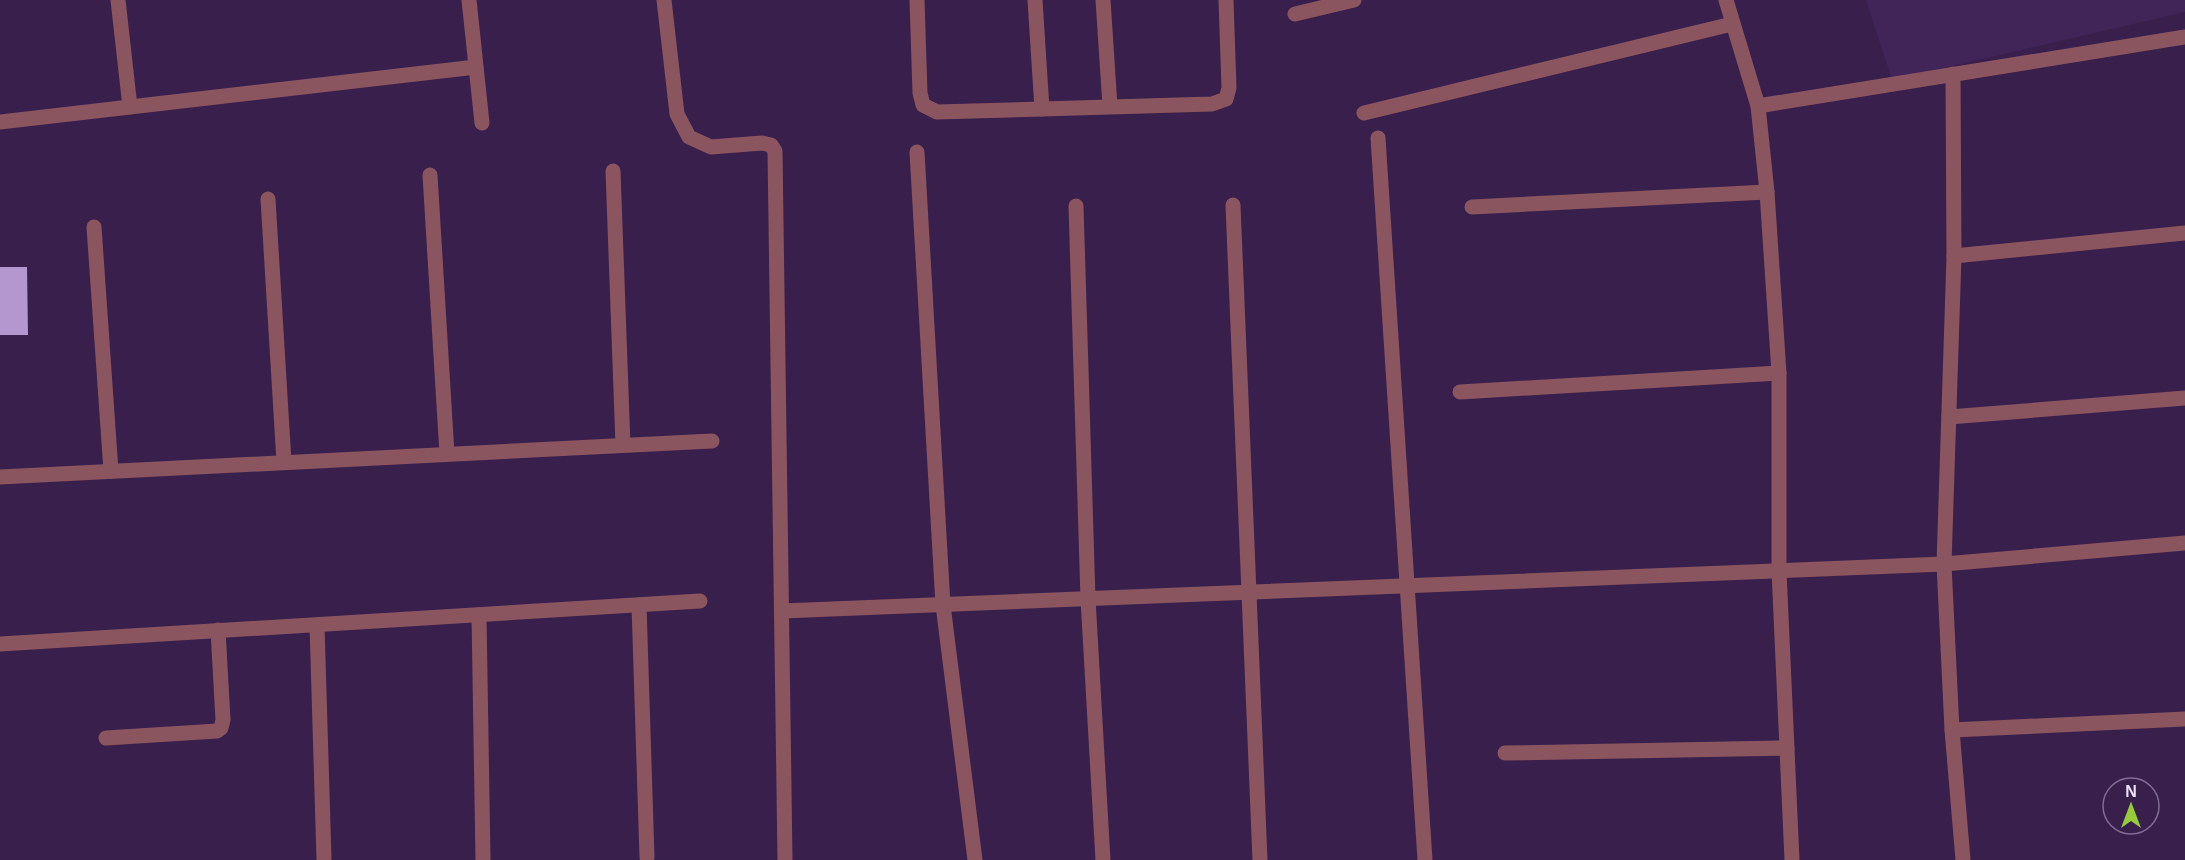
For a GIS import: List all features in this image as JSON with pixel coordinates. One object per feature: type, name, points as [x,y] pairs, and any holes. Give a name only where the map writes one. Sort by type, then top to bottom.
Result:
[{"type":"street","points":[[118,0],[130,107]]},
{"type":"street","points":[[469,0],[482,123]]},
{"type":"street","points":[[664,0],[677,114],[689,137],[711,147],[762,143],[771,145],[774,151],[785,860]]},
{"type":"street","points":[[917,0],[920,93],[923,105],[937,112],[1212,104],[1226,99],[1228,88],[1226,0]]},
{"type":"street","points":[[1035,0],[1042,109]]},
{"type":"street","points":[[1103,0],[1110,106]]},
{"type":"street","points":[[1295,14],[1354,0]]},
{"type":"street","points":[[1726,0],[1758,106],[1767,192],[1779,373],[1779,571],[1792,860]]},
{"type":"street","points":[[1364,114],[1732,24]]},
{"type":"street","points":[[1758,106],[2185,37]]},
{"type":"street","points":[[0,122],[476,68]]},
{"type":"street","points":[[1953,74],[1953,256],[1944,564],[1952,730],[1963,860]]},
{"type":"street","points":[[1378,138],[1425,860]]},
{"type":"street","points":[[916,152],[943,605],[975,860]]},
{"type":"street","points":[[613,171],[623,445]]},
{"type":"street","points":[[430,175],[447,454]]},
{"type":"street","points":[[1472,207],[1767,192]]},
{"type":"street","points":[[268,199],[284,462]]},
{"type":"street","points":[[1233,205],[1260,860]]},
{"type":"street","points":[[1076,206],[1088,599],[1103,860]]},
{"type":"street","points":[[94,227],[111,471]]},
{"type":"street","points":[[1953,256],[2185,233]]},
{"type":"street","points":[[1460,392],[1779,373]]},
{"type":"street","points":[[1949,417],[2185,398]]},
{"type":"street","points":[[0,477],[712,441]]},
{"type":"street","points":[[782,611],[1944,564],[2185,543]]},
{"type":"street","points":[[0,644],[700,601]]},
{"type":"street","points":[[639,605],[647,857]]},
{"type":"street","points":[[479,615],[483,860]]},
{"type":"street","points":[[317,625],[324,859]]},
{"type":"street","points":[[106,738],[217,731],[221,728],[223,720],[218,630]]},
{"type":"street","points":[[1952,730],[2185,719]]},
{"type":"street","points":[[1505,753],[1787,748]]},
{"type":"shaded area","points":[[1866,0],[2185,0],[2185,12],[1892,80]]},
{"type":"building","points":[[0,267],[27,267],[28,335],[0,335]]}]
